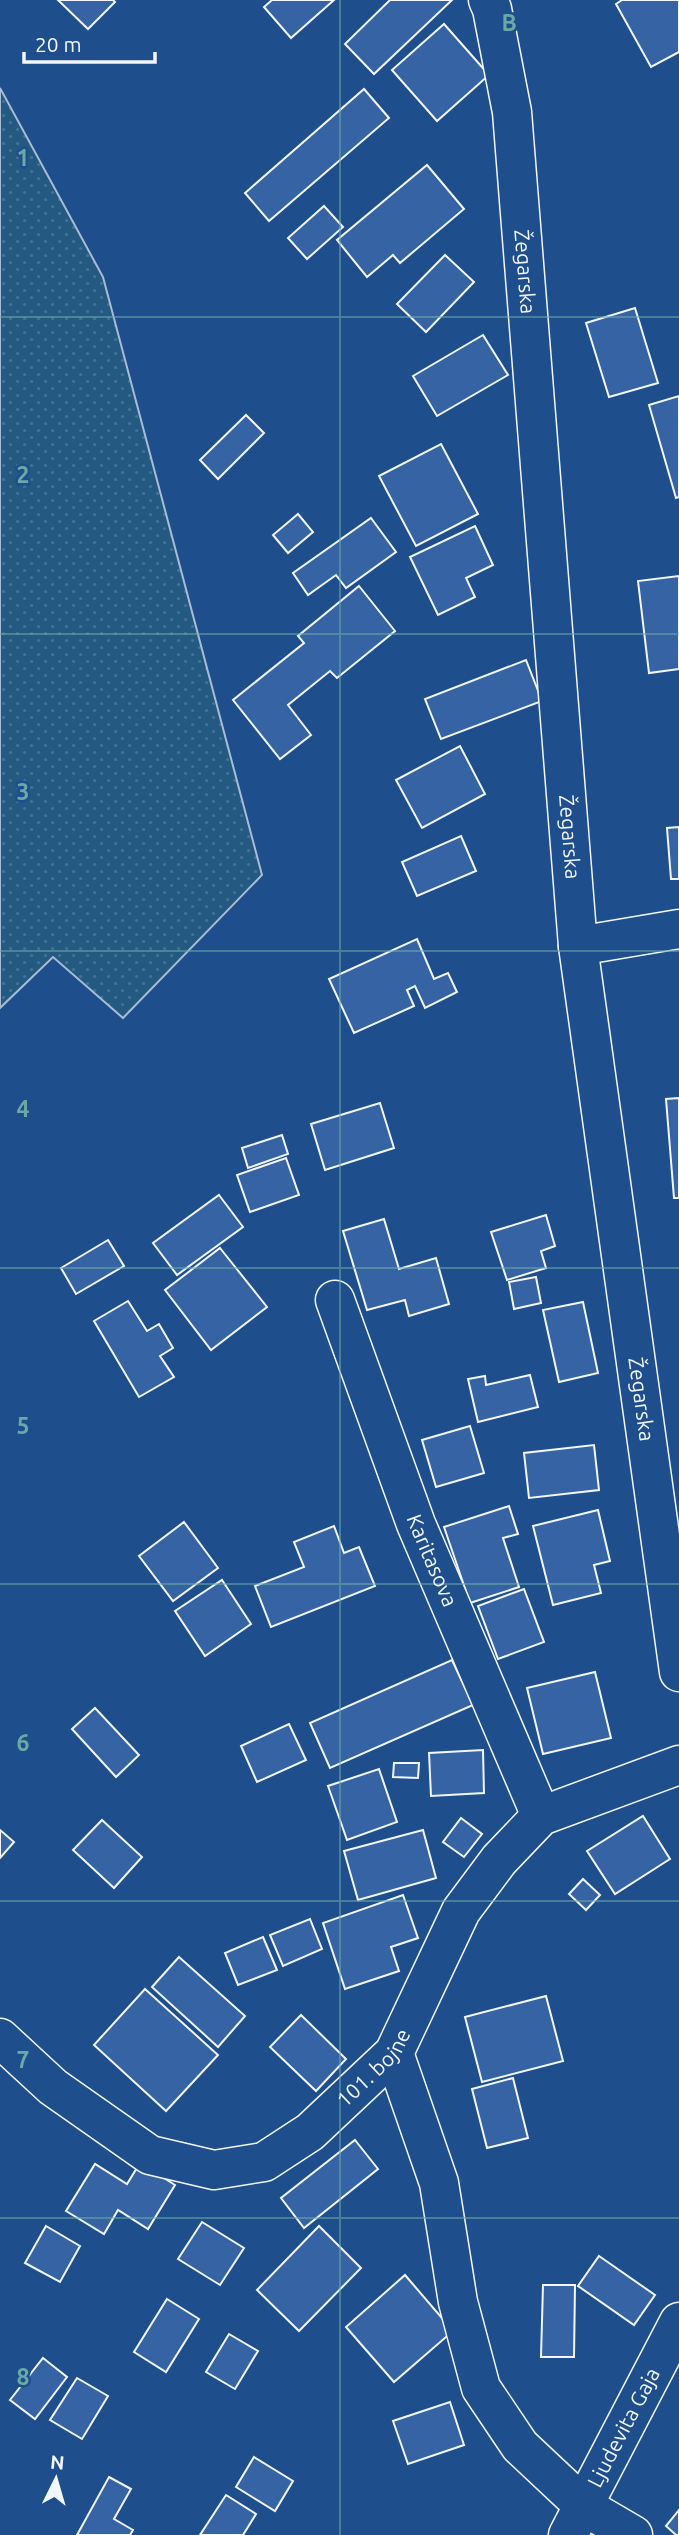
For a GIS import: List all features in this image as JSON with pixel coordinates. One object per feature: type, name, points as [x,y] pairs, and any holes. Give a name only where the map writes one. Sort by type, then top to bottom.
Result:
[{"type":"street","name":"Žegarska","points":[[488,0],[512,112],[578,946],[679,1672]]},
{"type":"street","points":[[578,946],[679,929]]},
{"type":"street","name":"Karitasova","points":[[335,1300],[416,1524],[541,1816]]},
{"type":"street","name":"101. bojne","points":[[0,2038],[53,2087],[150,2155],[214,2170],[264,2162],[310,2132],[394,2053],[461,1911],[499,1860],[541,1816],[679,1765]]},
{"type":"street","points":[[394,2053],[439,2183],[458,2302],[481,2388],[576,2521],[633,2535]]},
{"type":"street","name":"Ljudevita Gaja","points":[[576,2521],[679,2322]]},
{"type":"shaded area","points":[[0,88],[103,277],[262,875],[123,1018],[53,957],[0,1008]]},
{"type":"building","points":[[58,0],[113,0],[115,2],[88,29]]},
{"type":"building","points":[[272,0],[334,0],[291,38],[264,7]]},
{"type":"building","points":[[390,0],[452,0],[374,74],[345,44]]},
{"type":"building","points":[[622,0],[679,0],[679,52],[651,67],[616,4]]},
{"type":"building","points":[[444,24],[489,75],[437,121],[392,70]]},
{"type":"building","points":[[364,89],[389,118],[269,221],[245,193]]},
{"type":"building","points":[[427,165],[464,209],[400,263],[393,255],[367,277],[337,240]]},
{"type":"building","points":[[324,206],[343,227],[307,259],[288,238]]},
{"type":"building","points":[[445,255],[474,282],[426,332],[397,304]]},
{"type":"building","points":[[635,308],[658,383],[609,397],[586,323]]},
{"type":"building","points":[[483,335],[508,375],[437,416],[413,376]]},
{"type":"building","points":[[679,396],[679,497],[676,498],[649,405]]},
{"type":"building","points":[[246,415],[264,433],[218,479],[200,460]]},
{"type":"building","points":[[441,444],[478,514],[416,546],[379,476]]},
{"type":"building","points":[[298,514],[313,532],[288,553],[273,535]]},
{"type":"building","points":[[371,518],[396,552],[346,588],[336,575],[308,595],[293,573]]},
{"type":"building","points":[[475,526],[493,565],[466,578],[475,597],[438,615],[410,557]]},
{"type":"building","points":[[679,576],[679,669],[649,673],[638,581]]},
{"type":"building","points":[[359,586],[395,631],[337,678],[330,671],[288,705],[311,735],[280,759],[233,700],[304,643],[298,636]]},
{"type":"building","points":[[526,660],[542,701],[441,739],[425,699]]},
{"type":"building","points":[[460,746],[485,794],[422,828],[396,780]]},
{"type":"building","points":[[679,827],[679,879],[671,879],[667,828]]},
{"type":"building","points":[[461,836],[476,871],[417,896],[402,862]]},
{"type":"building","points":[[417,939],[434,979],[448,973],[457,992],[425,1008],[415,986],[407,990],[414,1006],[354,1033],[329,979]]},
{"type":"building","points":[[679,1098],[679,1198],[674,1198],[666,1099]]},
{"type":"building","points":[[380,1103],[394,1148],[325,1170],[311,1124]]},
{"type":"building","points":[[282,1135],[288,1154],[248,1168],[242,1148]]},
{"type":"building","points":[[286,1158],[299,1195],[250,1212],[237,1175]]},
{"type":"building","points":[[219,1195],[243,1227],[177,1275],[153,1243]]},
{"type":"building","points":[[546,1215],[555,1246],[541,1251],[546,1268],[507,1280],[491,1232]]},
{"type":"building","points":[[384,1219],[399,1269],[436,1258],[449,1304],[409,1316],[405,1300],[367,1310],[343,1231]]},
{"type":"building","points":[[108,1240],[124,1266],[76,1294],[61,1268]]},
{"type":"building","points":[[220,1248],[267,1307],[211,1350],[165,1290]]},
{"type":"building","points":[[536,1277],[541,1303],[514,1309],[509,1282]]},
{"type":"building","points":[[128,1301],[147,1331],[159,1324],[173,1348],[160,1356],[174,1377],[139,1397],[94,1321]]},
{"type":"building","points":[[583,1302],[598,1373],[559,1382],[543,1310]]},
{"type":"building","points":[[530,1375],[538,1407],[478,1422],[468,1379],[485,1376],[486,1385]]},
{"type":"building","points":[[470,1426],[484,1473],[436,1487],[422,1440]]},
{"type":"building","points":[[594,1445],[599,1490],[529,1498],[524,1453]]},
{"type":"building","points":[[509,1506],[518,1534],[503,1538],[519,1587],[470,1603],[444,1527]]},
{"type":"building","points":[[598,1510],[610,1561],[594,1565],[601,1593],[553,1605],[533,1526]]},
{"type":"building","points":[[184,1522],[218,1568],[173,1601],[139,1556]]},
{"type":"building","points":[[334,1526],[344,1553],[359,1547],[375,1586],[271,1627],[255,1586],[304,1567],[294,1542]]},
{"type":"building","points":[[222,1580],[251,1624],[205,1656],[175,1611]]},
{"type":"building","points":[[524,1589],[544,1642],[498,1659],[478,1606]]},
{"type":"building","points":[[452,1660],[473,1705],[330,1768],[310,1723]]},
{"type":"building","points":[[595,1672],[611,1738],[543,1754],[527,1688]]},
{"type":"building","points":[[95,1708],[139,1755],[116,1777],[72,1729]]},
{"type":"building","points":[[289,1724],[306,1760],[257,1782],[241,1746]]},
{"type":"building","points":[[483,1750],[484,1793],[431,1796],[429,1753]]},
{"type":"building","points":[[394,1763],[419,1763],[418,1778],[393,1777]]},
{"type":"building","points":[[379,1769],[397,1822],[347,1840],[328,1786]]},
{"type":"building","points":[[643,1816],[670,1859],[615,1894],[587,1851]]},
{"type":"building","points":[[461,1818],[482,1834],[464,1857],[443,1842]]},
{"type":"building","points":[[102,1820],[142,1857],[114,1888],[73,1850]]},
{"type":"building","points":[[0,1830],[14,1842],[0,1858]]},
{"type":"building","points":[[423,1830],[436,1878],[358,1900],[344,1851]]},
{"type":"building","points":[[583,1879],[600,1895],[586,1910],[569,1894]]},
{"type":"building","points":[[403,1895],[418,1938],[391,1947],[399,1971],[345,1989],[323,1923]]},
{"type":"building","points":[[310,1919],[322,1949],[283,1966],[270,1935]]},
{"type":"building","points":[[263,1937],[277,1970],[238,1985],[225,1953]]},
{"type":"building","points":[[179,1957],[245,2016],[218,2047],[152,1987]]},
{"type":"building","points":[[145,1989],[218,2055],[166,2111],[94,2045]]},
{"type":"building","points":[[546,1996],[563,2061],[482,2082],[465,2017]]},
{"type":"building","points":[[301,2015],[346,2059],[316,2091],[270,2047]]},
{"type":"building","points":[[513,2078],[528,2138],[487,2148],[472,2089]]},
{"type":"building","points":[[355,2140],[378,2169],[304,2228],[281,2198]]},
{"type":"building","points":[[140,2163],[175,2185],[148,2229],[118,2210],[104,2234],[66,2211],[95,2164],[127,2184]]},
{"type":"building","points":[[202,2222],[244,2248],[220,2285],[178,2259]]},
{"type":"building","points":[[46,2226],[80,2246],[60,2282],[25,2263]]},
{"type":"building","points":[[319,2226],[361,2268],[299,2331],[257,2290]]},
{"type":"building","points":[[599,2256],[655,2295],[634,2325],[578,2286]]},
{"type":"building","points":[[405,2275],[453,2331],[394,2382],[346,2327]]},
{"type":"building","points":[[543,2285],[575,2285],[574,2357],[541,2357]]},
{"type":"building","points":[[167,2299],[199,2319],[166,2372],[134,2352]]},
{"type":"building","points":[[229,2334],[258,2351],[235,2389],[206,2372]]},
{"type":"building","points":[[43,2358],[67,2377],[35,2419],[10,2400]]},
{"type":"building","points":[[77,2378],[108,2396],[82,2439],[50,2420]]},
{"type":"building","points":[[450,2402],[464,2445],[408,2464],[393,2421]]},
{"type":"building","points":[[254,2457],[293,2481],[275,2511],[236,2487]]},
{"type":"building","points":[[109,2477],[131,2489],[114,2519],[133,2530],[130,2535],[77,2535]]},
{"type":"building","points":[[226,2495],[256,2514],[243,2535],[200,2535]]},
{"type":"building","points":[[679,2510],[679,2535],[676,2535],[666,2526]]}]
